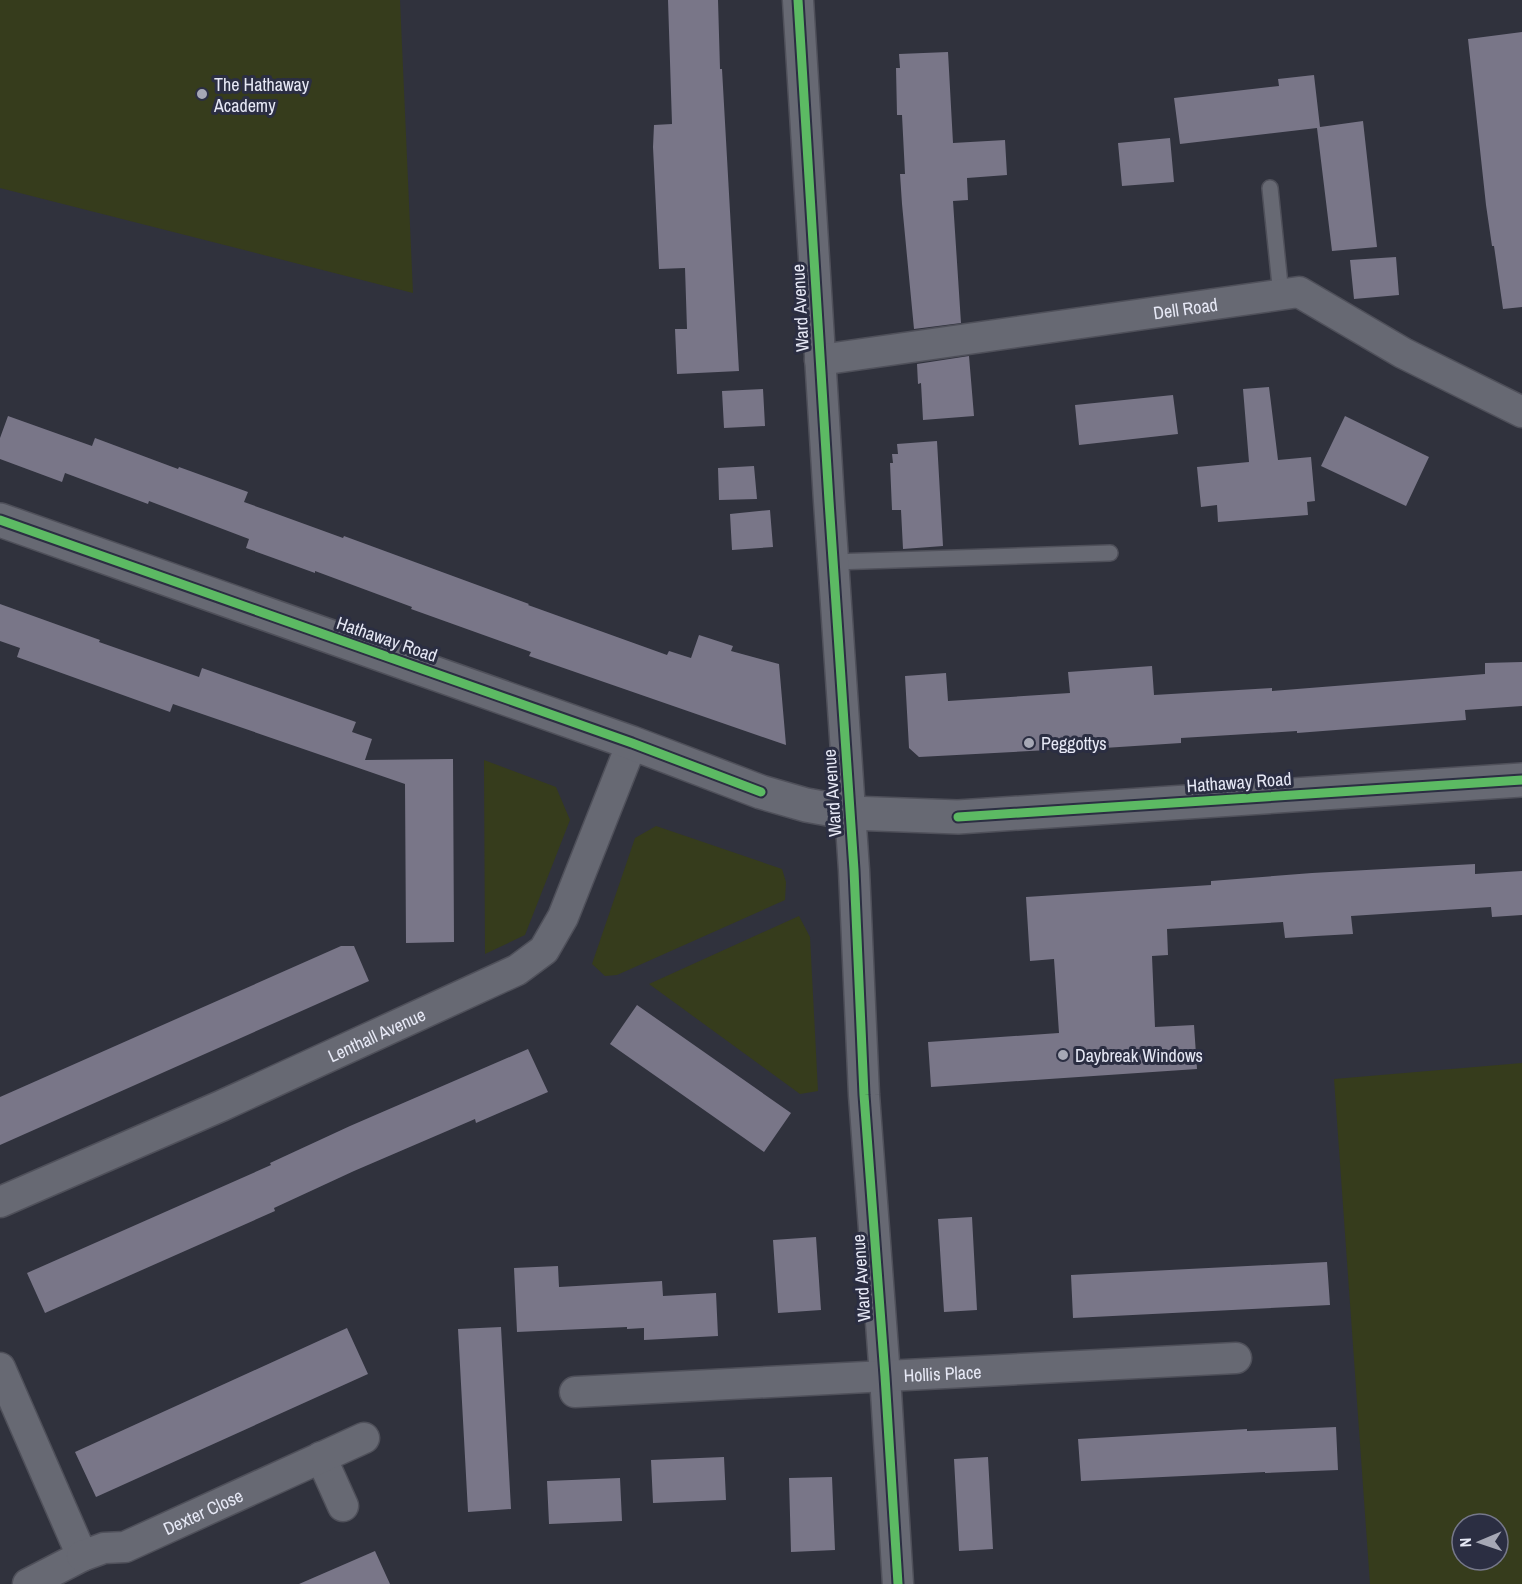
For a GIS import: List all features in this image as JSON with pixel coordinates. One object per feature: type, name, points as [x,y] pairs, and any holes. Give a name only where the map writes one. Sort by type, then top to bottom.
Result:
[{"type":"street","name":"Ward Avenue","points":[[798,0],[854,870],[864,1095],[898,1584]]},
{"type":"street","name":"Dell Road","points":[[820,360],[1299,292],[1403,353],[1522,412]]},
{"type":"street","name":"Hathaway Road","points":[[0,520],[632,742],[761,792],[806,806],[850,813],[958,817],[1522,780]]},
{"type":"street","name":"Lenthall Avenue","points":[[0,1202],[221,1106],[517,970],[544,950],[563,917],[632,742]]},
{"type":"street","name":"Hollis Place","points":[[575,1392],[1236,1358]]},
{"type":"street","points":[[0,1368],[82,1556]]},
{"type":"street","name":"Dexter Close","points":[[28,1584],[82,1556],[104,1548],[125,1547],[364,1438]]},
{"type":"street","points":[[321,1457],[343,1506]]},
{"type":"lane","points":[[1270,188],[1281,295]]},
{"type":"lane","points":[[833,562],[1110,553]]},
{"type":"green space","name":"The Hathaway Academy","points":[[0,0],[400,0],[413,293],[0,188]]},
{"type":"green space","points":[[484,760],[556,787],[570,820],[525,935],[485,954]]},
{"type":"green space","points":[[656,826],[782,869],[786,882],[785,900],[617,975],[605,976],[592,964],[635,838]]},
{"type":"green space","points":[[799,916],[810,937],[818,1091],[800,1094],[649,984]]},
{"type":"green space","points":[[1522,1063],[1522,1584],[1370,1584],[1334,1079]]},
{"type":"building","points":[[668,0],[718,0],[720,69],[722,69],[739,371],[677,374],[675,329],[687,329],[685,268],[659,269],[653,147],[654,125],[672,124]]},
{"type":"building","points":[[1522,32],[1522,307],[1503,309],[1486,205],[1468,39]]},
{"type":"building","points":[[948,52],[953,143],[1005,140],[1007,175],[967,178],[968,200],[953,201],[961,323],[914,329],[902,204],[900,174],[905,174],[902,115],[897,115],[896,68],[900,68],[899,54]]},
{"type":"building","points":[[1314,75],[1320,127],[1363,121],[1377,247],[1332,251],[1317,128],[1180,144],[1174,98],[1279,86],[1278,79]]},
{"type":"building","points":[[1170,138],[1174,182],[1122,186],[1118,143]]},
{"type":"building","points":[[1396,257],[1399,295],[1354,299],[1350,260]]},
{"type":"building","points":[[969,356],[974,416],[923,420],[921,383],[918,384],[917,364]]},
{"type":"building","points":[[1269,387],[1278,460],[1311,457],[1315,501],[1307,502],[1308,515],[1218,522],[1217,505],[1201,507],[1197,467],[1249,462],[1243,389]]},
{"type":"building","points":[[763,389],[765,426],[724,428],[722,391]]},
{"type":"building","points":[[1173,395],[1178,434],[1079,445],[1075,405]]},
{"type":"building","points":[[8,416],[92,446],[95,438],[248,492],[244,502],[343,538],[344,536],[667,655],[669,651],[691,658],[699,635],[733,646],[731,651],[779,664],[786,745],[529,656],[531,652],[411,609],[412,607],[315,571],[315,573],[246,548],[249,539],[149,501],[148,504],[65,473],[62,482],[0,459],[0,438]]},
{"type":"building","points":[[1345,416],[1429,457],[1406,506],[1321,466]]},
{"type":"building","points":[[937,441],[943,546],[903,549],[901,510],[892,510],[890,463],[893,463],[892,454],[898,454],[897,444]]},
{"type":"building","points":[[754,466],[757,499],[719,500],[718,468]]},
{"type":"building","points":[[770,510],[773,547],[732,550],[730,514]]},
{"type":"building","points":[[0,604],[199,677],[202,668],[356,722],[352,732],[372,739],[365,760],[453,759],[454,942],[406,943],[405,784],[173,704],[170,712],[17,657],[20,648],[0,641]]},
{"type":"building","points":[[1522,662],[1522,706],[1465,710],[1466,720],[1297,733],[1297,731],[1181,738],[1181,743],[1104,748],[919,757],[909,748],[905,676],[946,673],[948,701],[1070,693],[1068,672],[1152,666],[1154,695],[1272,688],[1272,691],[1485,674],[1485,663]]},
{"type":"building","points":[[1475,864],[1475,874],[1522,871],[1522,915],[1492,917],[1491,907],[1351,916],[1353,934],[1285,938],[1283,922],[1167,929],[1168,955],[1152,956],[1155,1027],[1194,1025],[1197,1069],[931,1087],[928,1042],[1059,1033],[1054,959],[1030,961],[1026,897],[1211,885],[1211,881],[1312,873]]},
{"type":"building","points":[[341,946],[354,946],[369,981],[0,1145],[0,1097]]},
{"type":"building","points":[[637,1005],[791,1113],[764,1152],[610,1044]]},
{"type":"building","points":[[528,1049],[548,1092],[476,1123],[475,1119],[354,1171],[274,1208],[275,1211],[45,1313],[27,1273],[271,1165],[270,1163],[350,1126]]},
{"type":"building","points":[[972,1217],[977,1310],[944,1312],[938,1219]]},
{"type":"building","points":[[816,1237],[821,1310],[778,1313],[773,1240]]},
{"type":"building","points":[[1327,1262],[1330,1305],[1073,1318],[1071,1275]]},
{"type":"building","points":[[558,1266],[559,1287],[662,1281],[663,1296],[716,1293],[718,1336],[644,1340],[644,1328],[627,1329],[627,1327],[517,1332],[514,1268]]},
{"type":"building","points":[[501,1327],[511,1509],[468,1512],[458,1329]]},
{"type":"building","points":[[347,1328],[368,1374],[96,1497],[75,1452]]},
{"type":"building","points":[[1336,1427],[1338,1470],[1081,1481],[1078,1439],[1247,1429],[1247,1431]]},
{"type":"building","points":[[724,1457],[726,1500],[653,1503],[651,1460]]},
{"type":"building","points":[[988,1457],[993,1549],[959,1551],[954,1459]]},
{"type":"building","points":[[832,1477],[835,1550],[791,1552],[789,1478]]},
{"type":"building","points":[[620,1478],[622,1521],[549,1524],[547,1481]]},
{"type":"building","points":[[375,1551],[390,1584],[299,1584]]},
{"type":"cycle path","points":[[798,0],[854,870],[864,1095],[898,1584]]},
{"type":"cycle path","points":[[0,520],[632,743],[761,792]]},
{"type":"cycle path","points":[[958,817],[1522,780]]},
{"type":"place","name":"The Hathaway Academy","points":[[202,94]]},
{"type":"place","name":"Peggottys","points":[[1029,743]]},
{"type":"place","name":"Daybreak Windows","points":[[1063,1055]]}]
